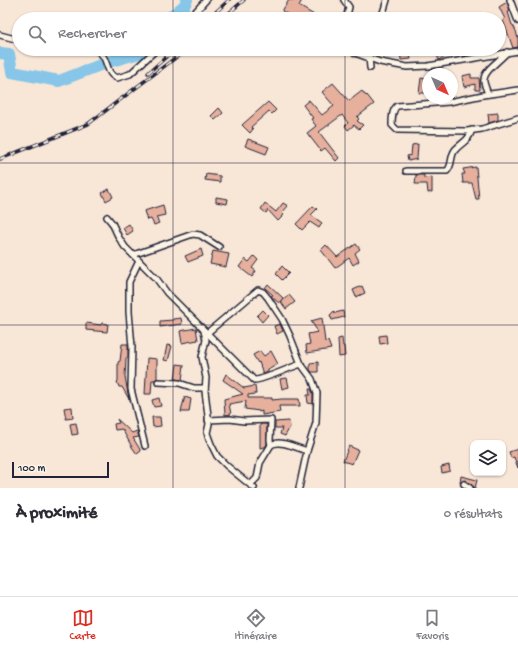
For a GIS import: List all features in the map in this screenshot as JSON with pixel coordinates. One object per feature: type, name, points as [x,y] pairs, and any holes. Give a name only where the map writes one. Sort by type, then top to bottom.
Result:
[{"type":"street","points":[[195,12],[206,0]]},
{"type":"street","points":[[344,0],[349,7],[348,12]]},
{"type":"street","points":[[383,12],[387,0]]},
{"type":"street","points":[[510,0],[518,21]]},
{"type":"street","points":[[0,35],[12,38]]},
{"type":"street","points":[[507,52],[518,51]]},
{"type":"street","points":[[103,56],[112,77],[117,78],[130,74],[149,56]]},
{"type":"street","points":[[366,56],[394,66],[407,67],[418,67],[483,56]]},
{"type":"street","points":[[488,94],[484,77],[494,64],[504,56]]},
{"type":"street","points":[[369,57],[370,68]]},
{"type":"street","points":[[518,90],[449,102],[397,106],[393,112],[392,126],[397,130],[472,130],[489,127],[518,118]]},
{"type":"street","points":[[406,171],[447,171],[451,166],[454,152],[469,138],[472,130]]},
{"type":"street","points":[[107,217],[112,223],[119,238],[156,278],[167,293],[255,380],[300,364]]},
{"type":"street","points":[[134,255],[193,234],[200,235],[219,247]]},
{"type":"street","points":[[139,261],[128,287],[132,347],[131,390],[145,446]]},
{"type":"street","points":[[205,331],[256,291],[260,291],[268,298],[282,319],[300,364],[312,379],[317,402],[315,426],[307,451],[299,488]]},
{"type":"street","points":[[205,331],[206,340],[202,357],[206,378],[205,388],[208,420],[207,433],[217,456],[227,466],[253,486],[257,478],[260,463],[271,445],[275,443],[287,444],[307,451]]},
{"type":"street","points":[[158,382],[175,383],[194,388],[205,388]]},
{"type":"street","points":[[208,420],[230,419],[244,421],[270,419],[272,421],[270,440],[271,445]]},
{"type":"street","points":[[464,484],[470,488]]},
{"type":"building","points":[[289,0],[302,0],[299,6],[309,12],[284,12],[282,11]]},
{"type":"building","points":[[507,2],[510,11],[508,12],[518,39],[518,47],[513,48],[506,28],[506,12],[502,12],[499,7]]},
{"type":"building","points":[[401,56],[410,56],[411,59],[401,60]]},
{"type":"building","points":[[437,56],[446,56],[439,60]]},
{"type":"building","points":[[471,74],[471,78],[479,78],[480,90],[475,90],[475,84],[464,87],[462,76]]},
{"type":"building","points":[[421,78],[422,93],[419,93]]},
{"type":"building","points":[[333,83],[349,101],[362,91],[374,104],[357,117],[359,119],[357,121],[363,125],[359,129],[354,125],[348,130],[345,126],[348,123],[342,115],[319,132],[339,158],[336,161],[325,148],[321,151],[307,133],[316,126],[311,119],[313,118],[303,105],[309,100],[322,115],[334,106],[322,92]]},
{"type":"building","points":[[268,102],[276,110],[272,114],[269,111],[251,127],[253,129],[250,133],[242,125]]},
{"type":"building","points":[[219,108],[223,113],[215,120],[211,116]]},
{"type":"building","points":[[498,113],[498,120],[489,123],[488,114]]},
{"type":"building","points":[[248,139],[269,147],[266,154],[245,146]]},
{"type":"building","points":[[418,144],[417,159],[408,161],[407,156],[411,155],[412,145]]},
{"type":"building","points":[[476,167],[479,199],[476,199],[472,183],[463,183],[462,174],[465,174],[463,169]]},
{"type":"building","points":[[206,174],[220,176],[220,182],[205,180]]},
{"type":"building","points":[[416,175],[424,175],[424,178],[432,177],[432,192],[428,193],[427,184],[415,184]]},
{"type":"building","points":[[109,189],[113,197],[106,201],[102,193]]},
{"type":"building","points":[[216,197],[228,199],[227,204],[216,202]]},
{"type":"building","points":[[265,203],[276,212],[283,203],[288,206],[282,213],[284,215],[278,221],[268,210],[266,213],[261,209]]},
{"type":"building","points":[[163,205],[165,215],[156,217],[159,223],[154,225],[151,219],[147,220],[144,211]]},
{"type":"building","points":[[313,206],[317,209],[311,215],[322,223],[319,228],[310,222],[302,230],[296,224]]},
{"type":"building","points":[[129,224],[133,231],[127,235],[123,228]]},
{"type":"building","points":[[356,244],[360,249],[355,253],[359,261],[353,265],[349,258],[335,268],[321,250],[326,245],[337,257]]},
{"type":"building","points":[[201,249],[203,256],[188,262],[185,256]]},
{"type":"building","points":[[213,251],[229,254],[226,267],[210,264]]},
{"type":"building","points":[[254,256],[258,260],[252,268],[256,271],[252,277],[239,267],[245,259],[249,262]]},
{"type":"building","points":[[282,266],[289,273],[282,280],[276,274]]},
{"type":"building","points":[[268,284],[283,298],[279,303],[265,288]]},
{"type":"building","points":[[362,286],[365,293],[356,297],[353,290]]},
{"type":"building","points":[[289,295],[295,302],[286,309],[281,302]]},
{"type":"building","points":[[263,310],[268,315],[262,322],[257,316]]},
{"type":"building","points":[[334,311],[335,313],[343,311],[344,317],[332,320],[330,315]]},
{"type":"building","points":[[181,318],[182,324],[160,327],[160,321]]},
{"type":"building","points":[[322,318],[325,342],[328,341],[331,349],[307,353],[306,345],[310,344],[308,334],[318,332],[311,321]]},
{"type":"building","points":[[86,323],[101,325],[102,323],[108,324],[107,332],[86,330]]},
{"type":"building","points":[[280,324],[283,331],[277,334],[274,326]]},
{"type":"building","points":[[196,328],[198,340],[182,343],[180,331]]},
{"type":"building","points":[[386,335],[387,343],[380,344],[379,336]]},
{"type":"building","points":[[342,338],[345,356],[339,357],[338,339]]},
{"type":"building","points":[[122,344],[128,344],[128,358],[126,358],[125,377],[129,399],[122,387],[119,387],[117,382],[118,362],[120,361]]},
{"type":"building","points":[[167,345],[172,346],[168,361],[164,360]]},
{"type":"building","points":[[260,351],[264,356],[271,351],[278,364],[263,374],[259,362],[258,363],[253,355]]},
{"type":"building","points":[[147,358],[157,359],[157,378],[152,380],[151,394],[145,394]]},
{"type":"building","points":[[318,362],[318,372],[312,372],[310,370],[310,363]]},
{"type":"building","points":[[177,364],[184,365],[182,380],[175,379]]},
{"type":"building","points":[[226,374],[244,388],[255,386],[256,394],[248,395],[248,398],[272,398],[272,400],[299,399],[300,406],[279,406],[280,412],[262,415],[262,411],[259,412],[245,409],[246,401],[229,404],[231,414],[225,415],[224,399],[243,394],[223,380]]},
{"type":"building","points":[[287,378],[289,387],[282,389],[280,379]]},
{"type":"building","points":[[309,389],[311,389],[313,394],[313,404],[308,403],[307,395],[310,395]]},
{"type":"building","points":[[185,397],[191,399],[189,412],[181,412],[182,407]]},
{"type":"building","points":[[159,398],[161,406],[154,407],[152,400]]},
{"type":"building","points":[[72,407],[73,418],[66,419],[64,408]]},
{"type":"building","points":[[152,417],[160,417],[161,426],[153,427]]},
{"type":"building","points":[[117,419],[132,433],[137,431],[139,437],[133,438],[141,451],[137,454],[122,429],[115,430],[114,424],[119,423]]},
{"type":"building","points":[[289,421],[290,427],[285,436],[280,434],[282,428],[275,428],[275,422]]},
{"type":"building","points":[[76,423],[78,434],[72,435],[70,424]]},
{"type":"building","points":[[267,424],[267,444],[265,447],[260,448],[260,425]]},
{"type":"building","points":[[349,446],[358,450],[352,464],[343,461]]},
{"type":"building","points":[[518,449],[518,468],[514,457],[511,458],[509,452]]},
{"type":"building","points":[[449,465],[450,471],[442,473],[441,467]]},
{"type":"building","points":[[461,476],[477,480],[475,488],[465,480],[460,483]]},
{"type":"waterway","points":[[177,12],[184,6],[187,0]]},
{"type":"waterway","points":[[0,53],[9,54],[12,72],[59,81],[108,62],[129,56]]},
{"type":"railway","points":[[216,12],[229,0]]},
{"type":"railway","points":[[230,12],[244,0]]},
{"type":"railway","points":[[148,73],[167,56]]},
{"type":"railway","points":[[0,159],[88,124],[178,56]]}]
